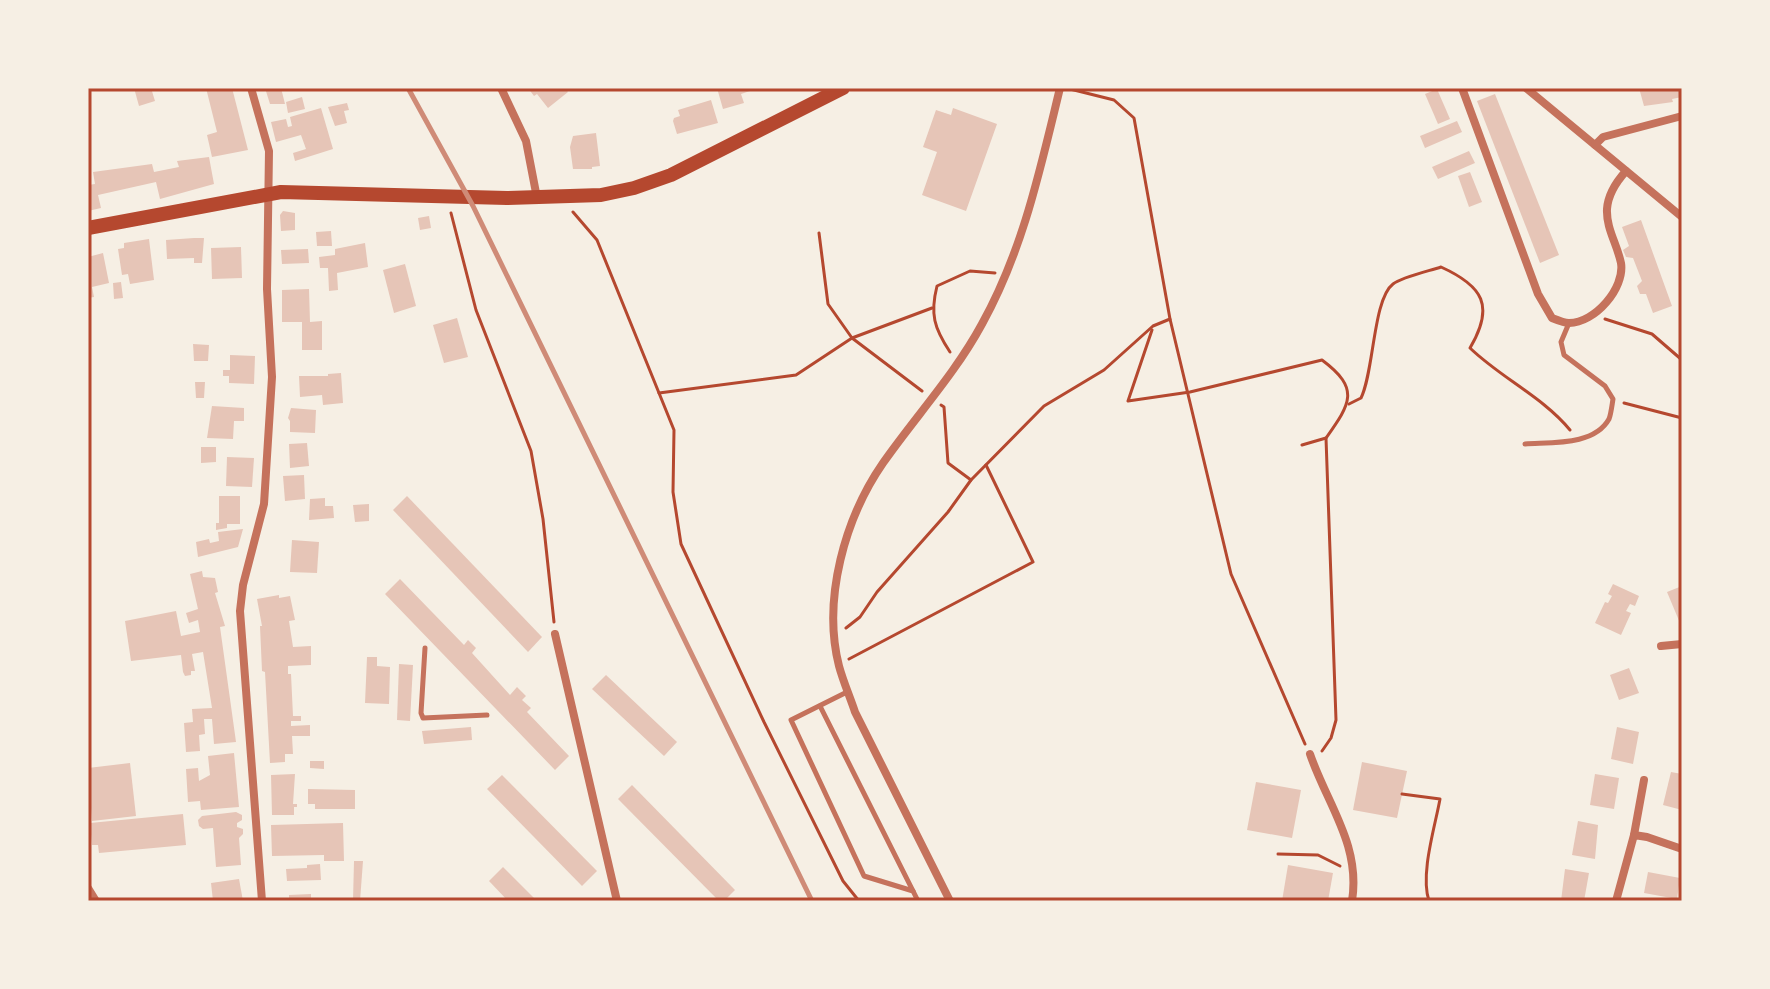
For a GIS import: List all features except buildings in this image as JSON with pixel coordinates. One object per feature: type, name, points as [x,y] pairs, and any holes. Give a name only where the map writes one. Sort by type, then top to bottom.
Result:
[{"type":"main road","points":[[88,228],[267,193],[537,198],[601,195],[671,175],[843,88]]},
{"type":"street","points":[[251,88],[269,151],[267,289],[272,377],[264,504],[248,559],[240,611],[262,901]]},
{"type":"street","points":[[501,88],[526,141],[537,198]]},
{"type":"street","points":[[950,901],[855,712],[848,692],[835,637],[839,569],[847,537],[866,491],[905,433],[958,364],[982,325],[1007,274],[1040,178],[1062,88]]},
{"type":"street","points":[[1462,88],[1538,294],[1552,318],[1569,323],[1594,316],[1618,284],[1622,266],[1607,220],[1607,205],[1615,183],[1626,171]]},
{"type":"street","points":[[1528,89],[1682,217]]},
{"type":"street","points":[[1595,145],[1603,137],[1682,116]]},
{"type":"street","points":[[555,634],[617,901]]},
{"type":"street","points":[[1661,646],[1682,644]]},
{"type":"street","points":[[1310,754],[1321,787],[1345,830],[1354,874],[1352,901]]},
{"type":"street","points":[[1616,901],[1634,835],[1644,780]]},
{"type":"street","points":[[1634,835],[1682,849]]},
{"type":"street","points":[[88,888],[96,901]]},
{"type":"lane","points":[[1525,444],[1578,439],[1595,433],[1609,418],[1613,399],[1605,386],[1564,355],[1561,342],[1569,323]]},
{"type":"lane","points":[[425,648],[423,718],[487,715]]},
{"type":"lane","points":[[848,692],[791,720],[864,876],[913,891]]},
{"type":"lane","points":[[820,706],[918,901]]},
{"type":"path","points":[[1062,88],[1114,100],[1134,118],[1170,319],[1190,392],[1231,574],[1310,754],[1323,750],[1336,720],[1326,438],[1349,404],[1361,398],[1369,383],[1382,301],[1393,284],[1441,267],[1473,284],[1483,300],[1483,322],[1470,348],[1491,368],[1557,414],[1578,439]]},
{"type":"path","points":[[446,196],[476,310],[531,451],[543,519],[555,634]]},
{"type":"path","points":[[573,196],[573,212],[597,240],[674,430],[673,492],[681,544],[830,855],[843,881],[859,901]]},
{"type":"path","points":[[819,233],[828,304],[852,338],[924,393]]},
{"type":"path","points":[[958,364],[938,336],[932,308],[937,286],[970,271],[1007,274]]},
{"type":"path","points":[[659,393],[796,375],[852,338],[932,308]]},
{"type":"path","points":[[1594,316],[1652,334],[1682,360]]},
{"type":"path","points":[[835,637],[860,617],[877,592],[948,512],[971,480],[1044,406],[1104,370],[1153,326],[1170,319]]},
{"type":"path","points":[[1153,326],[1128,401],[1190,392],[1322,360],[1339,373],[1348,390],[1349,404]]},
{"type":"path","points":[[1613,399],[1682,418]]},
{"type":"path","points":[[934,400],[944,407],[948,463],[971,480]]},
{"type":"path","points":[[1302,445],[1326,438]]},
{"type":"path","points":[[839,664],[1033,562],[986,465]]},
{"type":"path","points":[[1402,794],[1440,799],[1429,858],[1429,901]]},
{"type":"path","points":[[1278,854],[1318,855],[1354,874]]},
{"type":"railway","points":[[408,88],[473,206],[812,901]]}]
